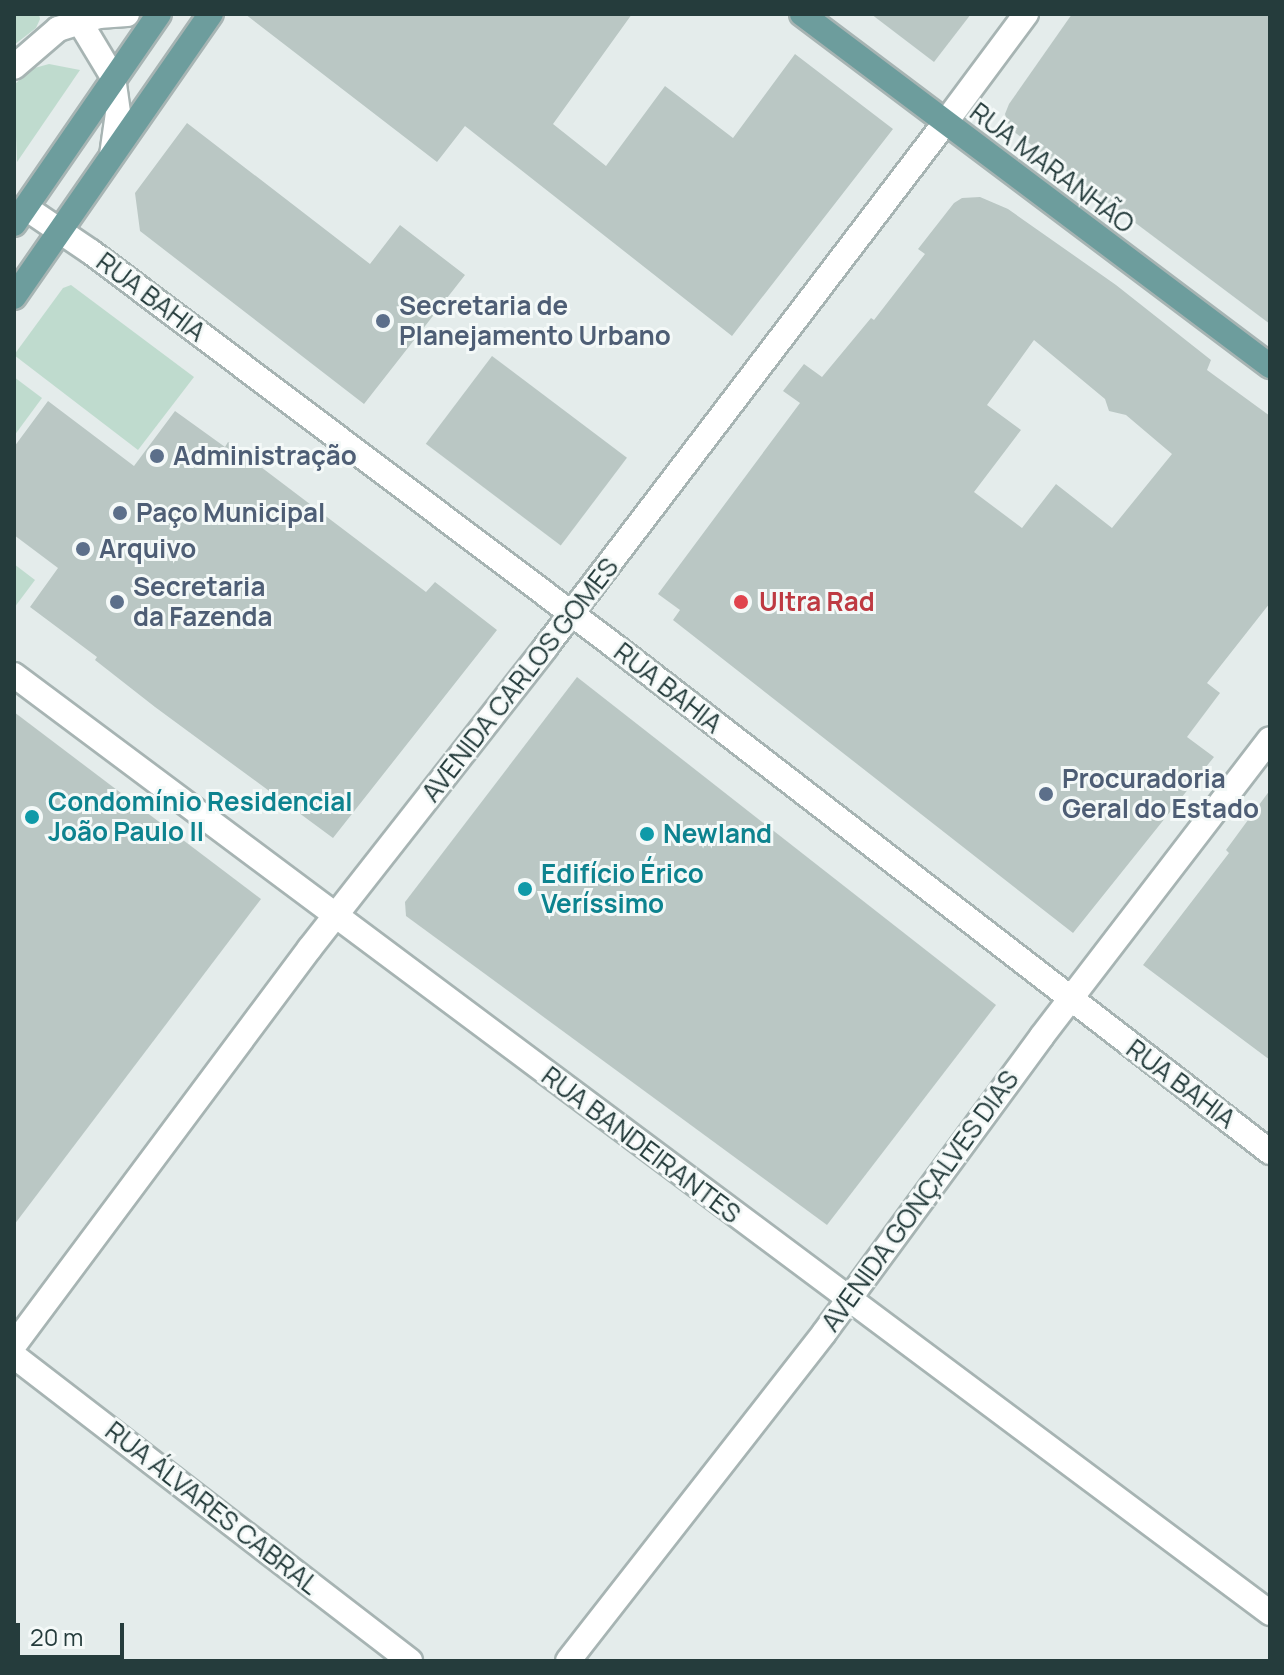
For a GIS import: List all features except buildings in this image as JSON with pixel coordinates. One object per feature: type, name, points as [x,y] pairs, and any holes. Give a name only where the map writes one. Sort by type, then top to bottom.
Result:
[{"type":"main road","points":[[14,297],[211,14]]},
{"type":"main road","name":"RUA MARANHÃO","points":[[802,14],[1270,366]]},
{"type":"main road","points":[[18,210],[154,20]]},
{"type":"street","points":[[14,67],[44,37],[78,18],[127,14],[154,20]]},
{"type":"street","name":"AVENIDA CARLOS GOMES","points":[[14,1345],[334,917],[571,614],[1026,14]]},
{"type":"street","points":[[78,18],[113,77],[118,113],[112,155]]},
{"type":"street","name":"RUA BAHIA","points":[[18,210],[60,231],[571,614],[1270,1152]]},
{"type":"street","name":"RUA BANDEIRANTES","points":[[14,675],[334,917],[1270,1613]]},
{"type":"street","name":"AVENIDA GONÇALVES DIAS","points":[[568,1661],[848,1300],[1070,1000],[1270,739]]},
{"type":"street","name":"RUA ÁLVARES CABRAL","points":[[14,1356],[410,1661]]},
{"type":"green space","points":[[14,14],[39,14],[40,19],[36,28],[14,45]]},
{"type":"green space","points":[[49,64],[80,70],[17,162],[14,85],[31,69]]},
{"type":"green space","points":[[71,285],[194,377],[138,450],[14,355],[63,288]]},
{"type":"green space","points":[[14,377],[42,398],[14,436]]},
{"type":"green space","points":[[14,564],[35,580],[14,608]]},
{"type":"place","name":"Secretaria de Planejamento Urbano","points":[[383,321]]},
{"type":"place","name":"Administração","points":[[157,456]]},
{"type":"place","name":"Paço Municipal","points":[[120,513]]},
{"type":"place","name":"Arquivo","points":[[83,549]]},
{"type":"place","name":"Secretaria da Fazenda","points":[[117,602]]},
{"type":"place","name":"Ultra Rad","points":[[741,602]]},
{"type":"place","name":"Procuradoria Geral do Estado","points":[[1046,794]]},
{"type":"place","name":"Condomínio Residencial João Paulo II","points":[[32,817]]},
{"type":"place","name":"Newland","points":[[647,834]]},
{"type":"place","name":"Edifício Érico Veríssimo","points":[[525,889]]}]
